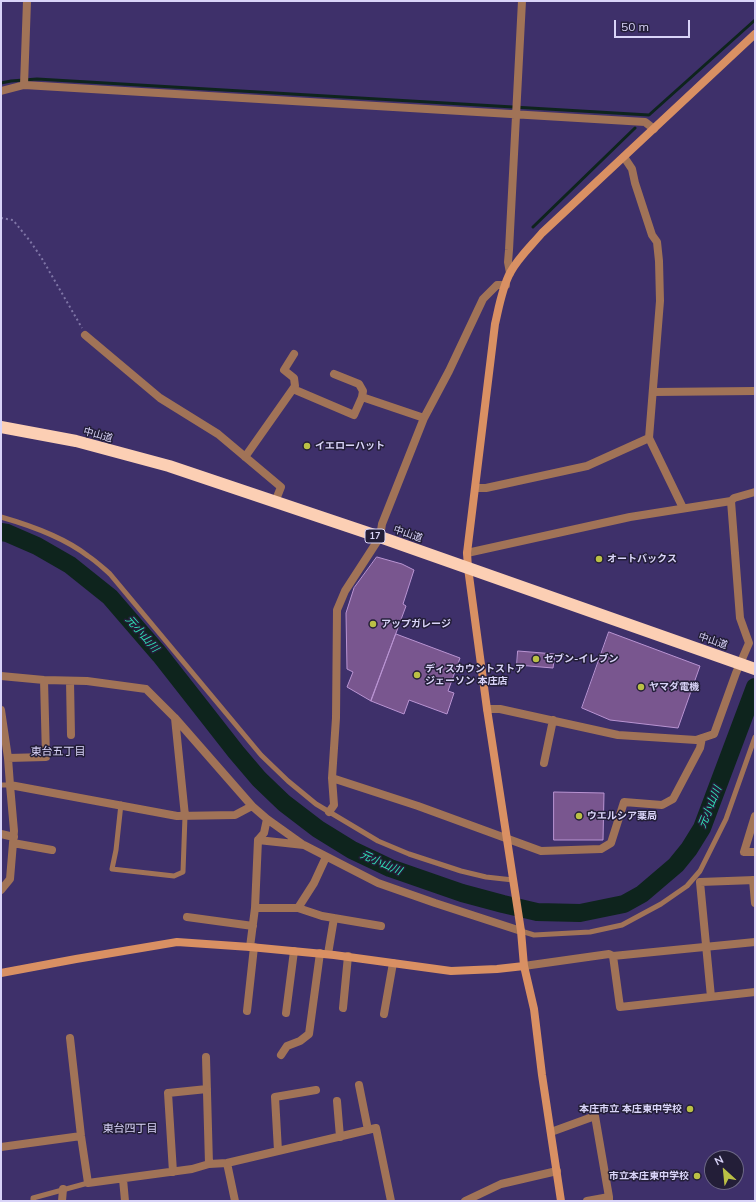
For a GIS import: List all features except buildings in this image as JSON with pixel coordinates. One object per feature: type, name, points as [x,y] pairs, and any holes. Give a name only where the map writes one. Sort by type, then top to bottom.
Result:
[{"type":"highway","name":"中山道","points":[[1,427],[76,442],[169,466],[380,537],[746,666]]},
{"type":"street","points":[[24,85],[27,1]]},
{"type":"street","points":[[510,273],[508,262],[522,1]]},
{"type":"street","points":[[562,1201],[542,1075],[534,1009],[524,966],[520,928],[487,709],[468,568],[467,553],[495,324],[501,299],[510,273],[521,256],[542,233],[755,34]]},
{"type":"street","points":[[1,90],[24,85],[516,114],[645,122],[654,129]]},
{"type":"street","points":[[624,157],[632,169],[652,235],[657,242],[660,261],[660,301],[649,438],[683,508]]},
{"type":"street","points":[[329,812],[334,805],[332,778],[336,718],[337,610],[345,591],[380,537],[382,524],[424,418],[449,371],[483,299],[497,285],[506,285]]},
{"type":"street","points":[[86,335],[160,398],[218,434],[281,487],[276,502]]},
{"type":"street","points":[[245,457],[295,386],[294,378],[284,370],[294,354]]},
{"type":"street","points":[[293,389],[354,415],[363,391],[358,384],[334,374]]},
{"type":"street","points":[[653,392],[755,391]]},
{"type":"street","points":[[362,397],[424,418]]},
{"type":"street","points":[[476,488],[486,488],[587,466],[649,438]]},
{"type":"street","points":[[467,553],[630,517],[731,501],[734,498],[755,492]]},
{"type":"street","points":[[487,709],[500,709],[618,735],[696,740],[714,734],[746,666],[750,643],[740,618],[731,501]]},
{"type":"street","points":[[1,676],[44,680],[87,681],[146,689],[175,718],[252,806],[267,819],[304,845],[378,883],[435,903],[520,928]]},
{"type":"street","points":[[8,758],[46,757],[44,680]]},
{"type":"street","points":[[70,681],[71,735]]},
{"type":"street","points":[[1,710],[8,758],[14,840],[10,879],[2,887]]},
{"type":"street","points":[[175,718],[185,816]]},
{"type":"street","points":[[544,763],[553,720]]},
{"type":"street","points":[[332,778],[418,806],[541,851],[601,849],[611,843],[624,802],[662,805],[673,799],[700,748],[702,738]]},
{"type":"street","points":[[10,785],[121,804],[178,816],[235,815],[252,806]]},
{"type":"street","points":[[755,816],[744,852],[755,852]]},
{"type":"street","points":[[247,1010],[255,908],[258,840],[264,833],[267,819]]},
{"type":"street","points":[[1,834],[14,840],[52,850]]},
{"type":"street","points":[[258,840],[304,845]]},
{"type":"street","points":[[298,908],[314,883],[326,857]]},
{"type":"street","points":[[711,997],[700,882],[754,880],[755,903]]},
{"type":"street","points":[[255,908],[298,908],[322,916],[382,926]]},
{"type":"street","points":[[187,917],[253,926]]},
{"type":"street","points":[[281,1055],[287,1046],[300,1041],[309,1034],[324,954],[334,918]]},
{"type":"street","points":[[1,973],[177,942],[348,956],[451,971],[497,969],[609,954],[613,956],[755,942]]},
{"type":"street","points":[[286,1012],[294,951]]},
{"type":"street","points":[[343,1008],[348,956]]},
{"type":"street","points":[[613,956],[620,1007],[755,992]]},
{"type":"street","points":[[384,1014],[393,963]]},
{"type":"street","points":[[70,1038],[88,1183],[173,1172],[209,1164],[227,1163],[376,1128],[391,1201]]},
{"type":"street","points":[[206,1057],[209,1164]]},
{"type":"street","points":[[359,1085],[368,1130]]},
{"type":"street","points":[[173,1172],[168,1093],[207,1089]]},
{"type":"street","points":[[278,1151],[275,1097],[316,1090]]},
{"type":"street","points":[[336,1101],[340,1137]]},
{"type":"street","points":[[551,1132],[595,1116],[609,1199],[587,1201]]},
{"type":"street","points":[[1,1146],[81,1136]]},
{"type":"street","points":[[227,1163],[235,1201]]},
{"type":"street","points":[[465,1201],[501,1184],[557,1171]]},
{"type":"street","points":[[123,1179],[125,1201]]},
{"type":"street","points":[[62,1201],[63,1189]]},
{"type":"lane","points":[[1,517],[24,524],[64,541],[88,555],[110,574],[261,755],[316,804],[378,840],[409,854],[461,871],[513,883]]},
{"type":"lane","points":[[520,928],[534,935],[590,932],[622,925],[661,904],[687,886],[700,870],[726,819],[755,737]]},
{"type":"lane","points":[[1,784],[10,785]]},
{"type":"lane","points":[[121,804],[116,850],[112,869],[174,876],[183,872],[185,816]]},
{"type":"lane","points":[[34,1201],[33,1198],[88,1183]]},
{"type":"path","points":[[1,218],[13,220],[30,241],[86,335]]},
{"type":"waterway","points":[[1,83],[37,79],[649,115],[755,20]]},
{"type":"waterway","points":[[533,227],[635,128]]},
{"type":"waterway","name":"元小山川","points":[[1,532],[7,533],[37,546],[70,565],[110,597],[160,655],[259,779],[284,803],[318,829],[352,850],[390,868],[462,893],[537,912],[580,913],[624,904],[642,894],[676,865],[689,849],[702,828],[755,687]]},
{"type":"place","name":"イエローハット","points":[[307,446]]},
{"type":"place","name":"オートバックス","points":[[599,559]]},
{"type":"place","name":"アップガレージ","points":[[373,624]]},
{"type":"place","name":"セブン-イレブン","points":[[536,659]]},
{"type":"place","name":"ディスカウントストア ジェーソン 本庄店","points":[[417,675]]},
{"type":"place","name":"ヤマダ電機","points":[[641,687]]},
{"type":"place","name":"ウエルシア薬局","points":[[579,816]]},
{"type":"place","name":"本庄市立 本庄東中学校","points":[[690,1109]]},
{"type":"place","name":"市立本庄東中学校","points":[[697,1176]]},
{"type":"district","name":"東台五丁目","points":[[58,752]]},
{"type":"district","name":"東台四丁目","points":[[130,1129]]}]
